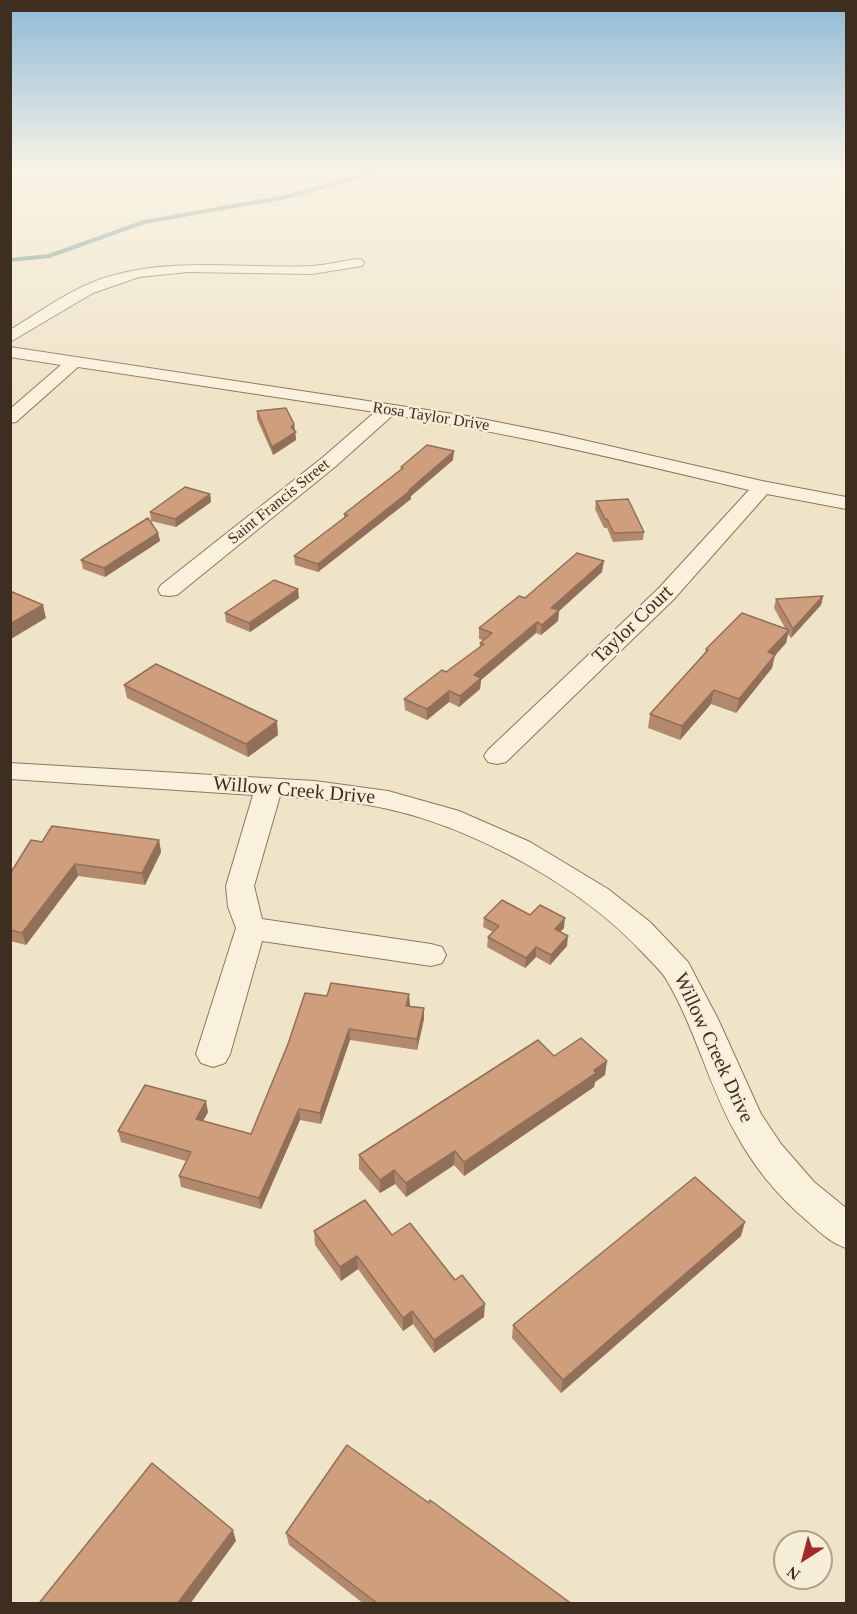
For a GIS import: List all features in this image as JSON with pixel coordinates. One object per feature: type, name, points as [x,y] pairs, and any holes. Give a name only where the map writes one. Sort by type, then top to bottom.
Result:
[{"type":"street","points":[[10,338],[92,288],[115,278],[133,274],[208,267],[312,270],[357,263]]},
{"type":"street","name":"Rosa Taylor Drive","points":[[10,352],[467,422],[557,439],[762,487],[846,503]]},
{"type":"street","points":[[10,418],[74,362]]},
{"type":"street","name":"Saint Francis Street","points":[[169,590],[329,462],[387,411]]},
{"type":"street","name":"Taylor Court","points":[[497,756],[666,594],[762,487]]},
{"type":"street","name":"Willow Creek Drive","points":[[10,771],[315,790],[388,800],[449,817],[520,849],[598,896],[639,930],[677,970],[702,1019],[747,1122],[768,1155],[801,1193],[846,1231]]},
{"type":"street","points":[[213,1054],[251,928],[243,907],[240,886],[269,787]]},
{"type":"street","points":[[251,928],[431,955]]},
{"type":"building","points":[[286,408],[294,424],[291,427],[296,432],[272,447],[257,411]]},
{"type":"building","points":[[427,445],[454,451],[409,490],[411,490],[318,564],[294,556],[348,515],[344,514],[403,468],[401,467]]},
{"type":"building","points":[[185,487],[210,494],[175,519],[150,512]]},
{"type":"building","points":[[628,499],[644,532],[614,533],[596,501]]},
{"type":"building","points":[[148,518],[158,533],[104,568],[81,560]]},
{"type":"building","points":[[577,553],[604,561],[551,608],[559,610],[542,625],[537,622],[474,675],[481,678],[460,696],[449,691],[427,709],[404,699],[442,670],[446,672],[484,644],[480,643],[492,633],[479,628],[519,596],[525,598]]},
{"type":"building","points":[[274,580],[298,589],[249,623],[225,613]]},
{"type":"building","points":[[10,591],[43,605],[10,624]]},
{"type":"building","points":[[823,596],[793,629],[776,599]]},
{"type":"building","points":[[742,613],[789,630],[768,652],[775,655],[739,699],[714,690],[682,726],[650,714],[708,650],[706,649]]},
{"type":"building","points":[[156,664],[277,721],[246,744],[124,685]]},
{"type":"building","points":[[52,826],[159,840],[142,873],[75,864],[22,933],[10,930],[10,874],[31,840],[42,842]]},
{"type":"building","points":[[502,900],[530,915],[540,905],[565,918],[555,929],[568,936],[551,955],[536,947],[526,958],[488,937],[499,926],[484,918]]},
{"type":"building","points":[[331,983],[409,994],[406,1006],[424,1008],[417,1039],[349,1029],[320,1113],[299,1109],[259,1198],[179,1176],[191,1152],[118,1131],[145,1085],[206,1101],[196,1119],[251,1134],[288,1044],[305,993],[327,996]]},
{"type":"building","points":[[581,1038],[607,1061],[594,1070],[596,1073],[464,1162],[455,1151],[406,1183],[394,1170],[380,1180],[359,1155],[538,1040],[554,1056]]},
{"type":"building","points":[[695,1177],[745,1222],[563,1380],[513,1325]]},
{"type":"building","points":[[365,1200],[392,1235],[410,1223],[455,1280],[462,1275],[485,1304],[434,1340],[412,1311],[403,1318],[357,1256],[340,1267],[314,1231]]},
{"type":"building","points":[[347,1445],[429,1503],[430,1500],[572,1604],[378,1604],[286,1533]]},
{"type":"building","points":[[152,1463],[233,1530],[177,1604],[41,1604],[40,1602]]},
{"type":"waterway","points":[[10,260],[49,256],[82,244]]}]
